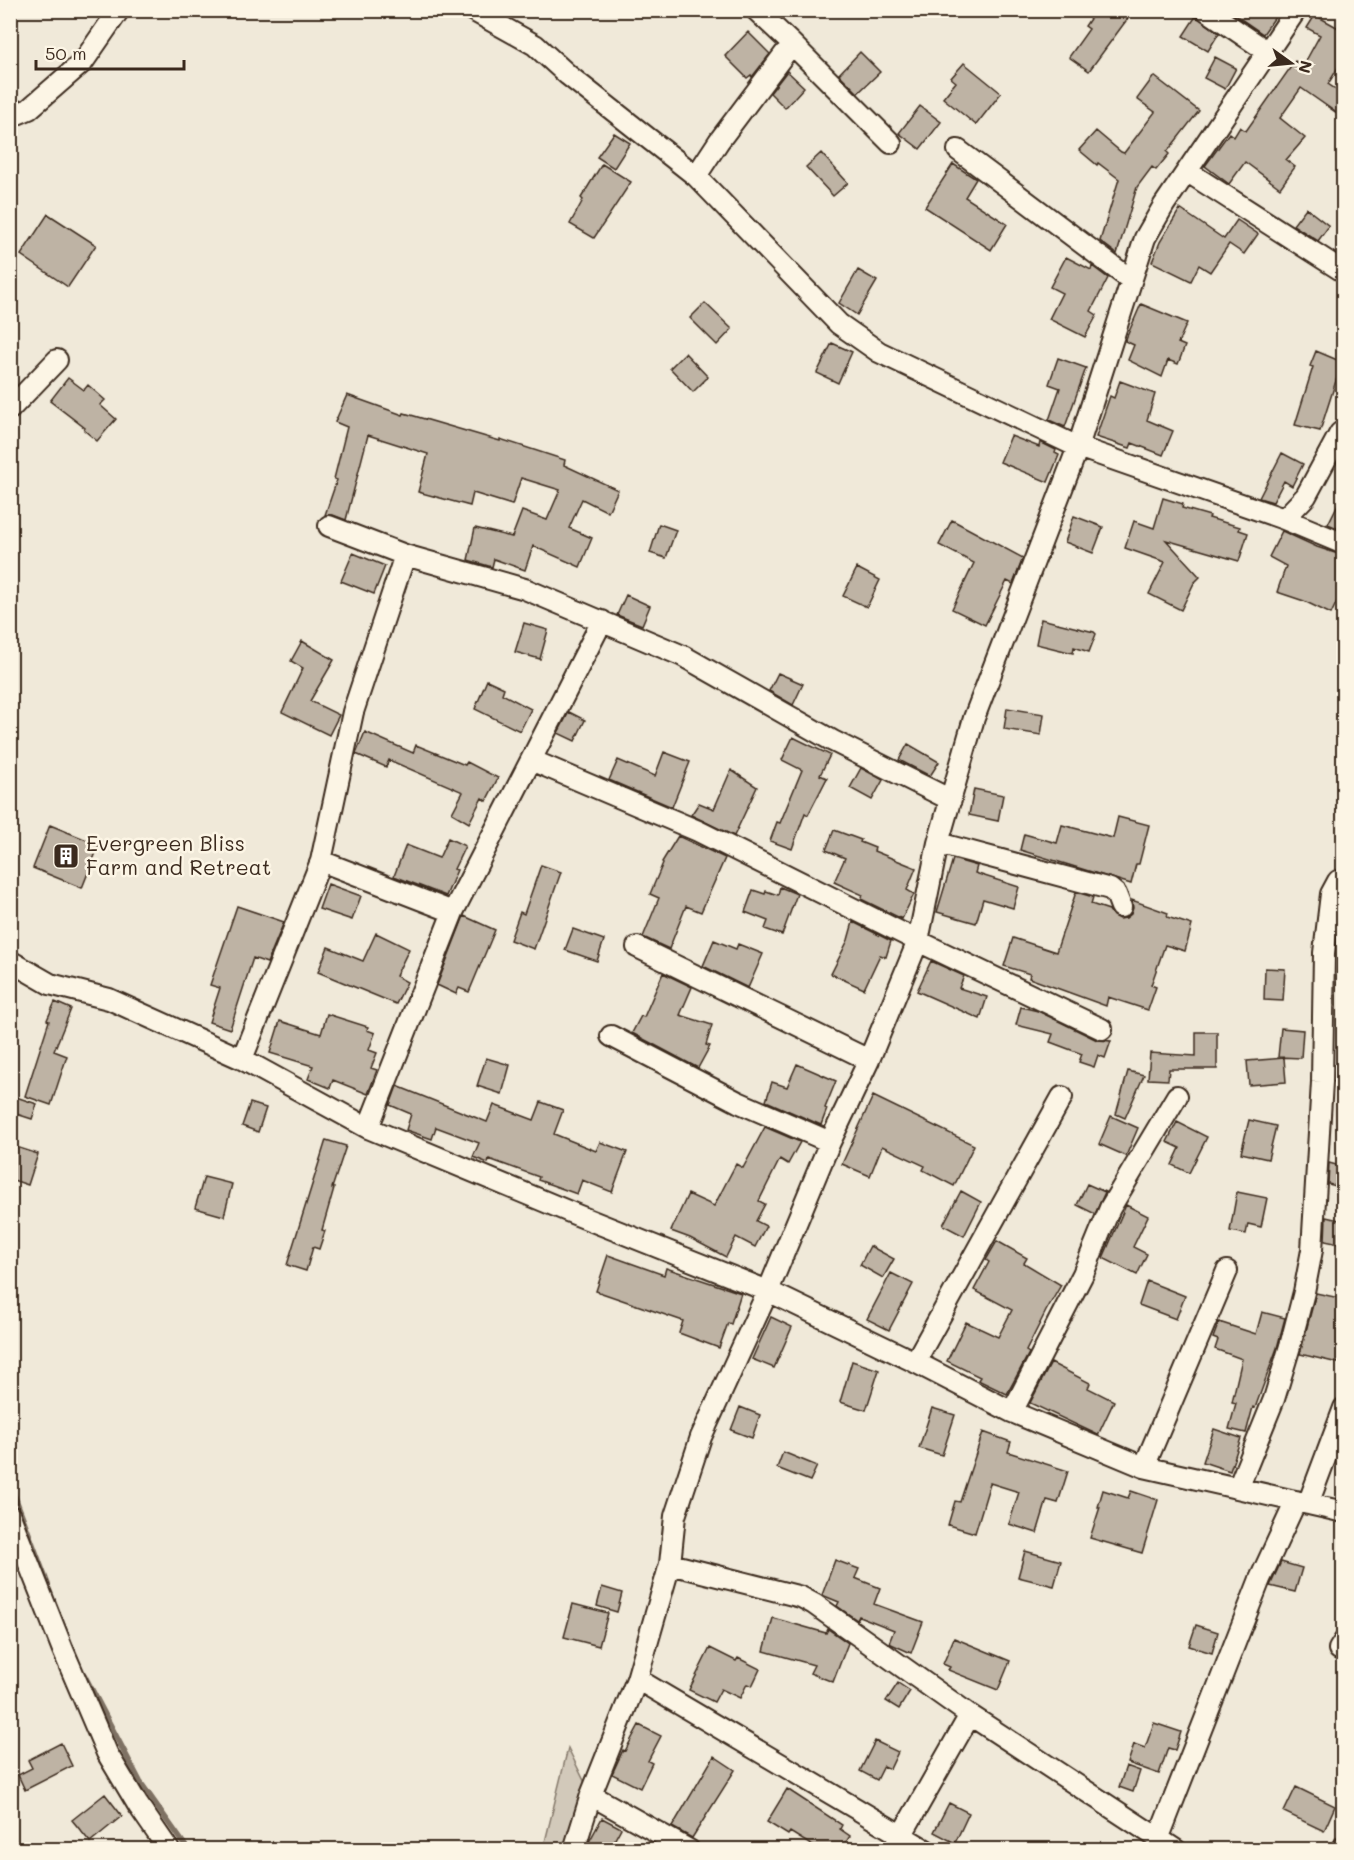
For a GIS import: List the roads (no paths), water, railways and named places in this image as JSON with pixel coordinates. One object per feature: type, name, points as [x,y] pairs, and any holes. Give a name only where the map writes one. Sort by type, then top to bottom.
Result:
[{"type":"street","points":[[10,117],[29,109],[83,62],[119,10]]},
{"type":"street","points":[[472,10],[535,45],[568,75],[696,176],[839,324],[879,352],[1078,447],[1284,519],[1344,544]]},
{"type":"street","points":[[756,10],[891,143]]},
{"type":"street","points":[[1206,10],[1268,52]]},
{"type":"street","points":[[574,1850],[591,1794],[637,1679],[670,1564],[675,1516],[701,1437],[768,1291],[830,1142],[869,1060],[918,941],[938,843],[974,718],[1078,447],[1145,238],[1296,10]]},
{"type":"street","points":[[696,176],[719,141],[792,44]]},
{"type":"street","points":[[958,150],[1131,280]]},
{"type":"street","points":[[1188,172],[1344,272]]},
{"type":"street","points":[[10,409],[57,360]]},
{"type":"street","points":[[1284,519],[1306,496],[1340,432],[1344,430]]},
{"type":"street","points":[[329,526],[405,555],[525,589],[683,656],[833,741],[951,800]]},
{"type":"street","points":[[242,1059],[321,861],[353,712],[405,555]]},
{"type":"street","points":[[368,1128],[453,912],[602,621]]},
{"type":"street","points":[[531,760],[698,831],[918,941],[1102,1029]]},
{"type":"street","points":[[938,843],[1110,889],[1116,894],[1121,907]]},
{"type":"street","points":[[321,861],[453,912]]},
{"type":"street","points":[[1238,1488],[1274,1399],[1305,1292],[1312,1250],[1322,1082],[1324,953],[1331,894],[1338,881],[1344,882]]},
{"type":"street","points":[[637,947],[869,1060]]},
{"type":"street","points":[[10,961],[50,984],[109,999],[242,1059],[368,1128],[768,1291],[915,1362],[1011,1412],[1144,1467],[1344,1512]]},
{"type":"street","points":[[611,1036],[738,1102],[830,1142]]},
{"type":"street","points":[[1011,1412],[1083,1275],[1110,1208],[1177,1096]]},
{"type":"street","points":[[915,1362],[1062,1097]]},
{"type":"street","points":[[1144,1467],[1227,1271]]},
{"type":"street","points":[[1159,1837],[1260,1579],[1302,1502],[1344,1408]]},
{"type":"street","points":[[10,1516],[107,1754],[169,1850]]},
{"type":"street","points":[[670,1564],[801,1598],[814,1604],[970,1715],[1176,1850]]},
{"type":"street","points":[[637,1679],[897,1842],[926,1850]]},
{"type":"street","points":[[897,1842],[970,1715]]},
{"type":"street","points":[[591,1794],[689,1850]]},
{"type":"waterway","points":[[10,1484],[48,1585]]},
{"type":"waterway","points":[[84,1675],[140,1782],[188,1850]]},
{"type":"place","name":"Evergreen Bliss Farm and Retreat","points":[[66,856]]}]
